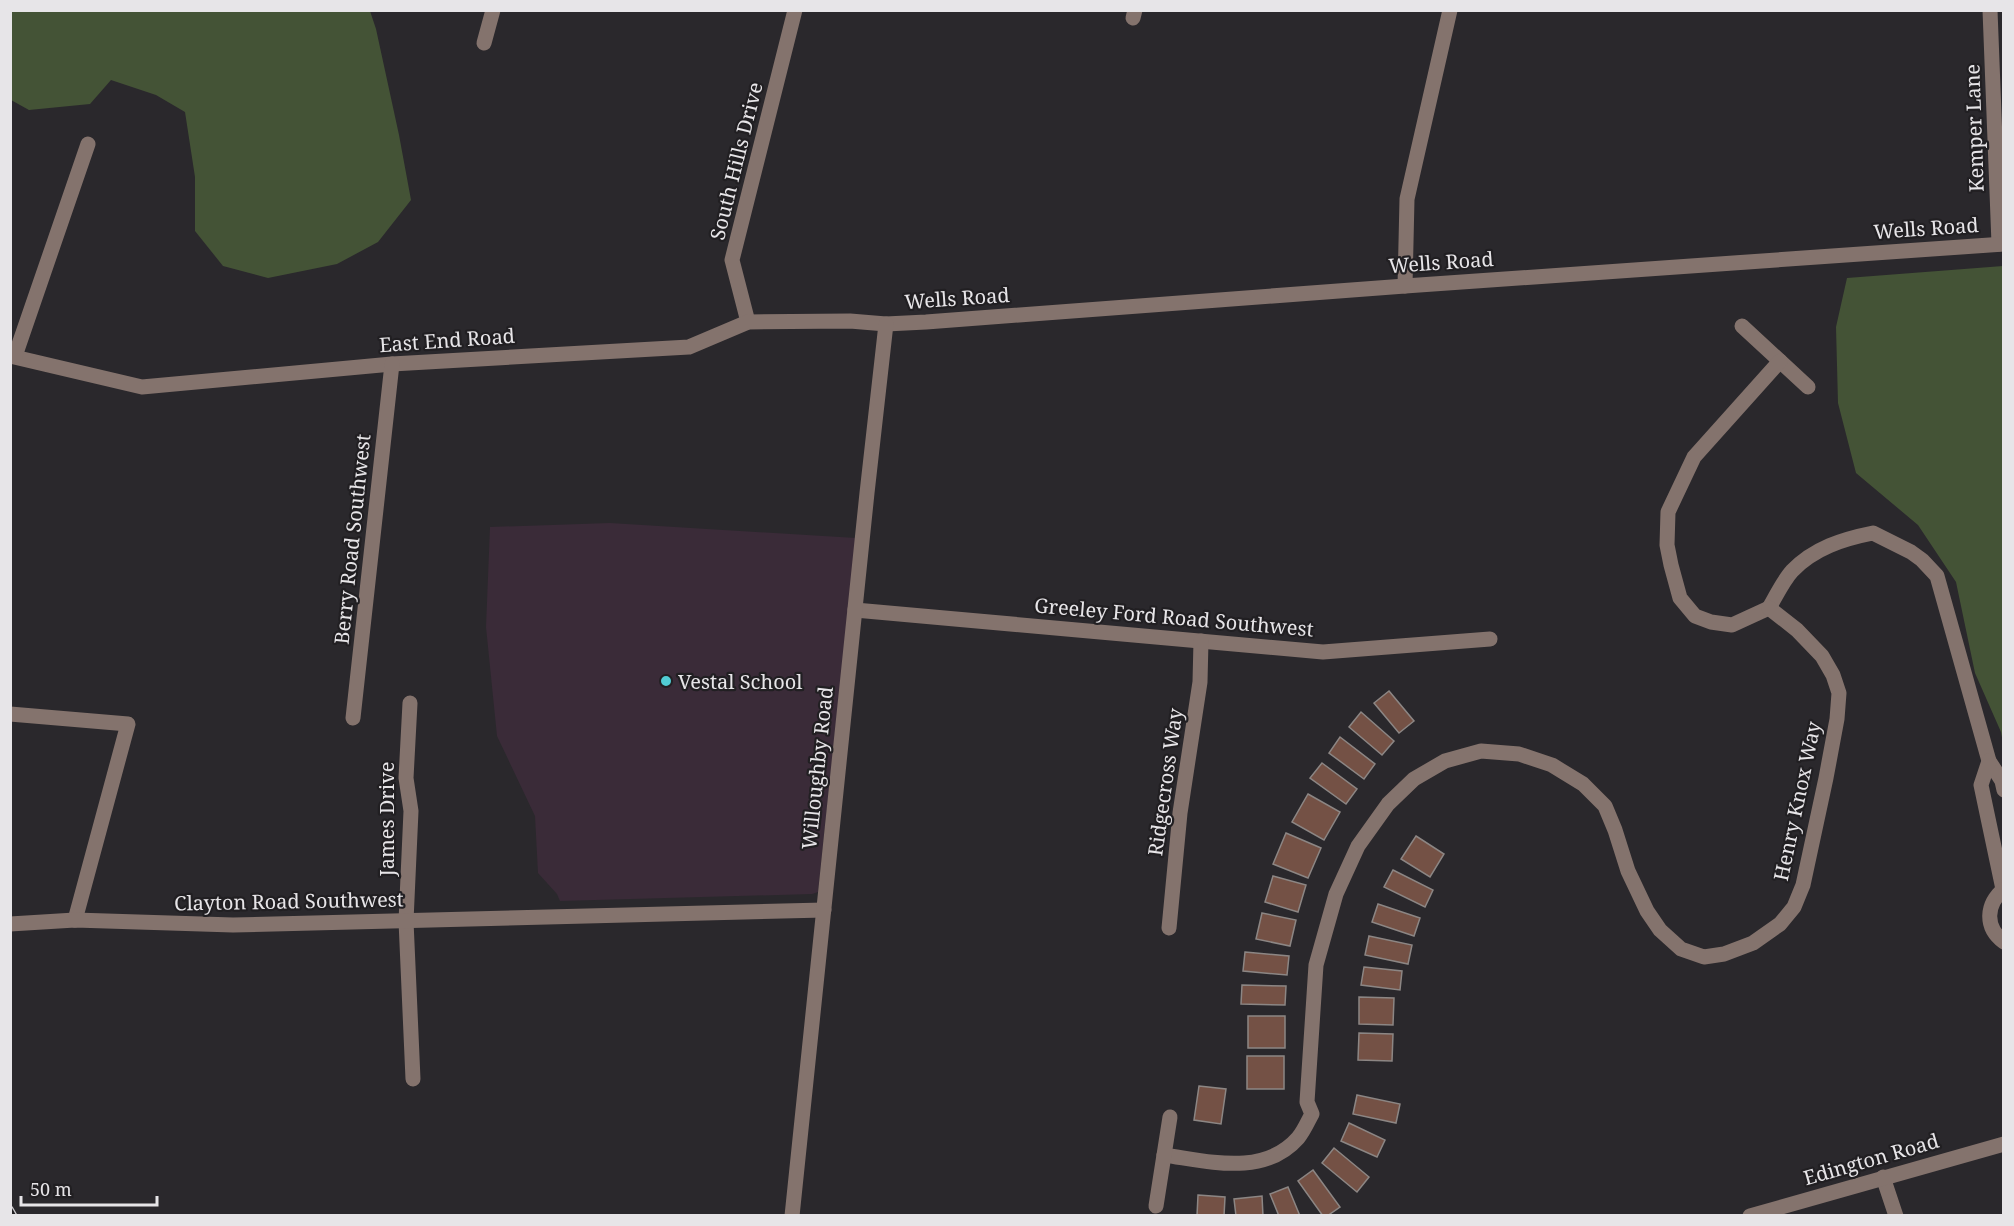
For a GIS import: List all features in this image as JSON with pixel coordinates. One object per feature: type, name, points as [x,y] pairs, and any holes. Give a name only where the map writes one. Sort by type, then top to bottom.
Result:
[{"type":"street","points":[[484,43],[493,10]]},
{"type":"street","name":"South Hills Drive","points":[[748,322],[732,260],[795,10]]},
{"type":"street","points":[[1405,286],[1407,199],[1450,10]]},
{"type":"street","name":"Kemper Lane","points":[[1990,10],[2002,244]]},
{"type":"street","points":[[13,356],[88,144]]},
{"type":"street","name":"Wells Road","points":[[886,324],[2002,244]]},
{"type":"street","name":"East End Road","points":[[13,356],[142,387],[392,364],[689,347],[748,322],[850,321],[886,324]]},
{"type":"street","name":"Willoughby Road","points":[[792,1215],[886,324]]},
{"type":"street","points":[[1742,326],[1808,387]]},
{"type":"street","points":[[1780,361],[1694,457],[1668,512],[1667,545],[1680,598],[1695,616],[1711,622],[1732,625],[1769,608],[1791,572],[1815,552],[1843,539],[1873,533],[1911,552],[1937,576],[1989,761],[2002,781],[2004,790]]},
{"type":"street","name":"Berry Road Southwest","points":[[353,718],[392,364]]},
{"type":"street","name":"Henry Knox Way","points":[[1164,1155],[1230,1164],[1256,1163],[1276,1155],[1298,1138],[1312,1114],[1307,1102],[1316,965],[1336,894],[1358,846],[1388,804],[1414,779],[1445,761],[1481,751],[1520,754],[1552,765],[1582,784],[1605,806],[1628,871],[1647,911],[1660,930],[1681,949],[1704,957],[1724,954],[1753,943],[1780,924],[1794,908],[1803,885],[1826,778],[1837,719],[1839,693],[1833,675],[1822,656],[1797,630],[1769,608]]},
{"type":"street","name":"Greeley Ford Road Southwest","points":[[855,610],[1323,652],[1490,639]]},
{"type":"street","name":"Ridgecross Way","points":[[1169,928],[1180,813],[1200,682],[1201,641]]},
{"type":"street","name":"James Drive","points":[[410,703],[406,778],[411,811],[406,921],[413,1078]]},
{"type":"street","points":[[10,714],[128,724],[75,920]]},
{"type":"street","points":[[1989,761],[1981,785],[2003,891],[1992,900],[1988,915],[1992,930],[2004,942]]},
{"type":"street","name":"Clayton Road Southwest","points":[[10,924],[75,920],[233,925],[824,910]]},
{"type":"street","points":[[1156,1206],[1170,1117]]},
{"type":"street","name":"Edington Road","points":[[1750,1215],[2004,1144]]},
{"type":"street","points":[[1883,1177],[1896,1215]]},
{"type":"shaded area","name":"Vestal School","points":[[610,523],[856,538],[818,892],[560,901],[557,894],[538,873],[535,816],[497,736],[486,627],[490,527]]},
{"type":"green space","points":[[10,11],[370,11],[399,135],[411,200],[378,242],[337,264],[268,278],[223,266],[195,231],[195,177],[185,112],[156,95],[111,80],[90,104],[29,110],[11,100]]},
{"type":"green space","points":[[2004,266],[2003,743],[2001,732],[1975,673],[1956,582],[1918,525],[1856,473],[1838,403],[1836,327],[1847,278]]},
{"type":"building","points":[[1389,691],[1414,721],[1399,733],[1374,703]]},
{"type":"building","points":[[1361,712],[1394,741],[1382,755],[1349,727]]},
{"type":"building","points":[[1340,737],[1375,764],[1364,779],[1329,753]]},
{"type":"building","points":[[1322,763],[1357,789],[1346,804],[1310,778]]},
{"type":"building","points":[[1308,794],[1340,812],[1324,840],[1292,822]]},
{"type":"building","points":[[1286,833],[1321,848],[1308,878],[1273,864]]},
{"type":"building","points":[[1416,836],[1444,854],[1430,877],[1401,859]]},
{"type":"building","points":[[1393,870],[1433,890],[1425,907],[1384,887]]},
{"type":"building","points":[[1273,876],[1306,885],[1298,912],[1265,902]]},
{"type":"building","points":[[1378,904],[1420,918],[1414,936],[1372,922]]},
{"type":"building","points":[[1262,913],[1296,920],[1290,946],[1256,939]]},
{"type":"building","points":[[1369,936],[1412,945],[1408,964],[1365,955]]},
{"type":"building","points":[[1245,952],[1289,956],[1287,975],[1243,971]]},
{"type":"building","points":[[1364,967],[1402,971],[1400,990],[1361,985]]},
{"type":"building","points":[[1242,985],[1286,986],[1285,1005],[1241,1004]]},
{"type":"building","points":[[1359,997],[1394,998],[1393,1025],[1359,1024]]},
{"type":"building","points":[[1248,1016],[1285,1016],[1285,1048],[1248,1048]]},
{"type":"building","points":[[1359,1033],[1393,1034],[1392,1061],[1358,1060]]},
{"type":"building","points":[[1247,1056],[1284,1056],[1284,1089],[1247,1089]]},
{"type":"building","points":[[1199,1086],[1226,1089],[1221,1124],[1194,1120]]},
{"type":"building","points":[[1357,1095],[1400,1104],[1396,1123],[1353,1114]]},
{"type":"building","points":[[1349,1123],[1385,1140],[1377,1157],[1341,1141]]},
{"type":"building","points":[[1334,1148],[1369,1177],[1357,1192],[1322,1163]]},
{"type":"building","points":[[1313,1170],[1340,1207],[1327,1216],[1323,1216],[1298,1181]]},
{"type":"building","points":[[1288,1187],[1300,1216],[1279,1216],[1270,1194]]},
{"type":"building","points":[[1198,1195],[1225,1197],[1224,1216],[1197,1216]]},
{"type":"building","points":[[1262,1196],[1263,1216],[1236,1216],[1234,1199]]},
{"type":"railway","points":[[10,1209],[14,1216]]},
{"type":"place","name":"Vestal School","points":[[666,681]]}]
